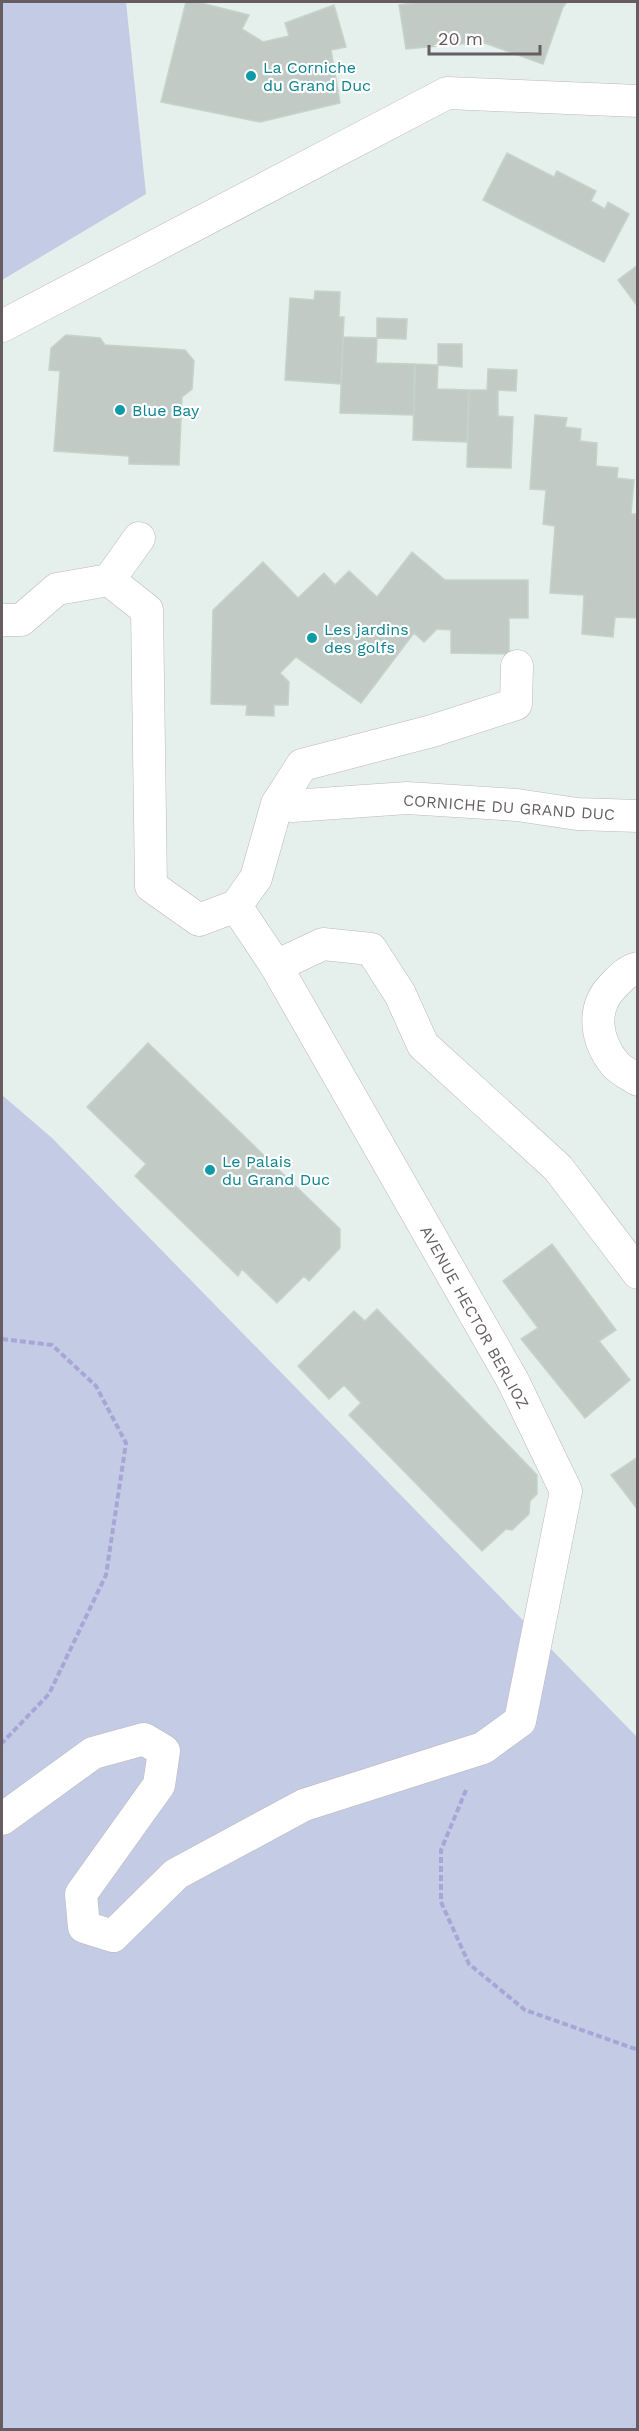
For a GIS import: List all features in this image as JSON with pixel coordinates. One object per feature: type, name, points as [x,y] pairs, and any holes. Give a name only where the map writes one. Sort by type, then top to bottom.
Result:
[{"type":"street","points":[[2,326],[447,93],[638,101]]},
{"type":"street","points":[[2,620],[21,620],[57,589],[109,580],[139,538]]},
{"type":"street","points":[[109,580],[147,610],[151,886],[199,920],[236,906],[256,878],[277,804],[302,765],[432,731],[516,704],[517,666]]},
{"type":"street","name":"CORNICHE DU GRAND DUC","points":[[277,804],[292,806],[407,798],[517,805],[577,814],[638,816]]},
{"type":"street","name":"AVENUE HECTOR BERLIOZ","points":[[2,1819],[93,1753],[144,1739],[164,1751],[159,1785],[81,1894],[84,1927],[113,1936],[176,1875],[304,1805],[483,1748],[520,1721],[566,1491],[513,1381],[276,966],[236,906]]},
{"type":"street","points":[[276,966],[323,944],[371,949],[400,994],[423,1045],[558,1168],[638,1273]]},
{"type":"street","points":[[638,968],[628,970],[603,997],[598,1012],[600,1039],[615,1065],[638,1080]]},
{"type":"path","points":[[2,1339],[52,1345],[96,1386],[126,1443],[106,1575],[49,1694],[2,1743]]},
{"type":"path","points":[[483,1748],[441,1850],[441,1902],[469,1964],[525,2010],[638,2050]]},
{"type":"shaded area","points":[[2,2],[126,2],[146,194],[2,280]]},
{"type":"shaded area","points":[[2,1095],[52,1138],[637,1737],[637,2429],[2,2429]]},
{"type":"building","name":"La Corniche du Grand Duc","points":[[186,2],[197,2],[249,15],[242,29],[263,42],[289,36],[285,23],[334,5],[346,47],[331,50],[340,103],[260,122],[161,102]]},
{"type":"building","name":"La Corniche du Grand Duc","points":[[413,2],[567,2],[563,7],[543,64],[482,42],[406,49],[399,5]]},
{"type":"building","points":[[507,153],[554,177],[557,171],[596,191],[591,201],[605,209],[608,202],[629,214],[604,262],[483,200]]},
{"type":"building","points":[[638,265],[638,307],[618,280]]},
{"type":"building","points":[[315,291],[340,292],[339,317],[344,317],[341,384],[285,380],[290,298],[314,300]]},
{"type":"building","points":[[377,318],[407,319],[406,339],[377,338]]},
{"type":"building","name":"Blue Bay","points":[[66,335],[100,338],[105,345],[185,350],[194,361],[192,389],[182,397],[179,465],[129,464],[129,456],[54,451],[60,371],[49,370],[51,348]]},
{"type":"building","points":[[343,337],[377,338],[376,363],[415,364],[414,415],[340,413]]},
{"type":"building","points":[[438,344],[462,344],[462,367],[438,365]]},
{"type":"building","points":[[415,364],[438,365],[437,389],[469,390],[467,442],[413,440]]},
{"type":"building","points":[[488,369],[517,370],[516,391],[498,390],[498,416],[513,417],[511,468],[467,467],[469,390],[487,390]]},
{"type":"building","points":[[535,415],[567,418],[565,427],[581,429],[580,441],[597,443],[596,466],[618,468],[617,478],[634,480],[631,514],[638,514],[638,618],[615,617],[613,637],[582,634],[584,595],[550,593],[555,526],[543,524],[546,490],[530,489]]},
{"type":"building","name":"Les jardins des golfs","points":[[412,552],[445,580],[528,580],[528,618],[509,618],[509,654],[451,653],[451,630],[437,629],[424,642],[414,633],[361,703],[296,657],[280,673],[289,682],[288,705],[274,705],[274,716],[246,715],[247,705],[211,704],[213,610],[263,562],[298,598],[324,573],[335,585],[349,571],[377,597]]},
{"type":"building","name":"Le Palais du Grand Duc","points":[[148,1043],[340,1229],[340,1248],[309,1281],[304,1276],[277,1303],[242,1269],[238,1276],[135,1176],[146,1164],[87,1107]]},
{"type":"building","points":[[552,1244],[616,1330],[599,1341],[630,1380],[585,1418],[521,1339],[538,1328],[503,1281]]},
{"type":"building","points":[[377,1309],[537,1475],[537,1494],[530,1501],[529,1514],[512,1530],[506,1529],[482,1551],[349,1415],[361,1403],[344,1385],[329,1399],[298,1366],[354,1311],[365,1321]]},
{"type":"building","points":[[638,1457],[638,1510],[611,1475]]},
{"type":"place","name":"La Corniche du Grand Duc","points":[[251,76]]},
{"type":"place","name":"Blue Bay","points":[[120,410]]},
{"type":"place","name":"Les jardins des golfs","points":[[312,638]]},
{"type":"place","name":"Le Palais du Grand Duc","points":[[210,1170]]}]
